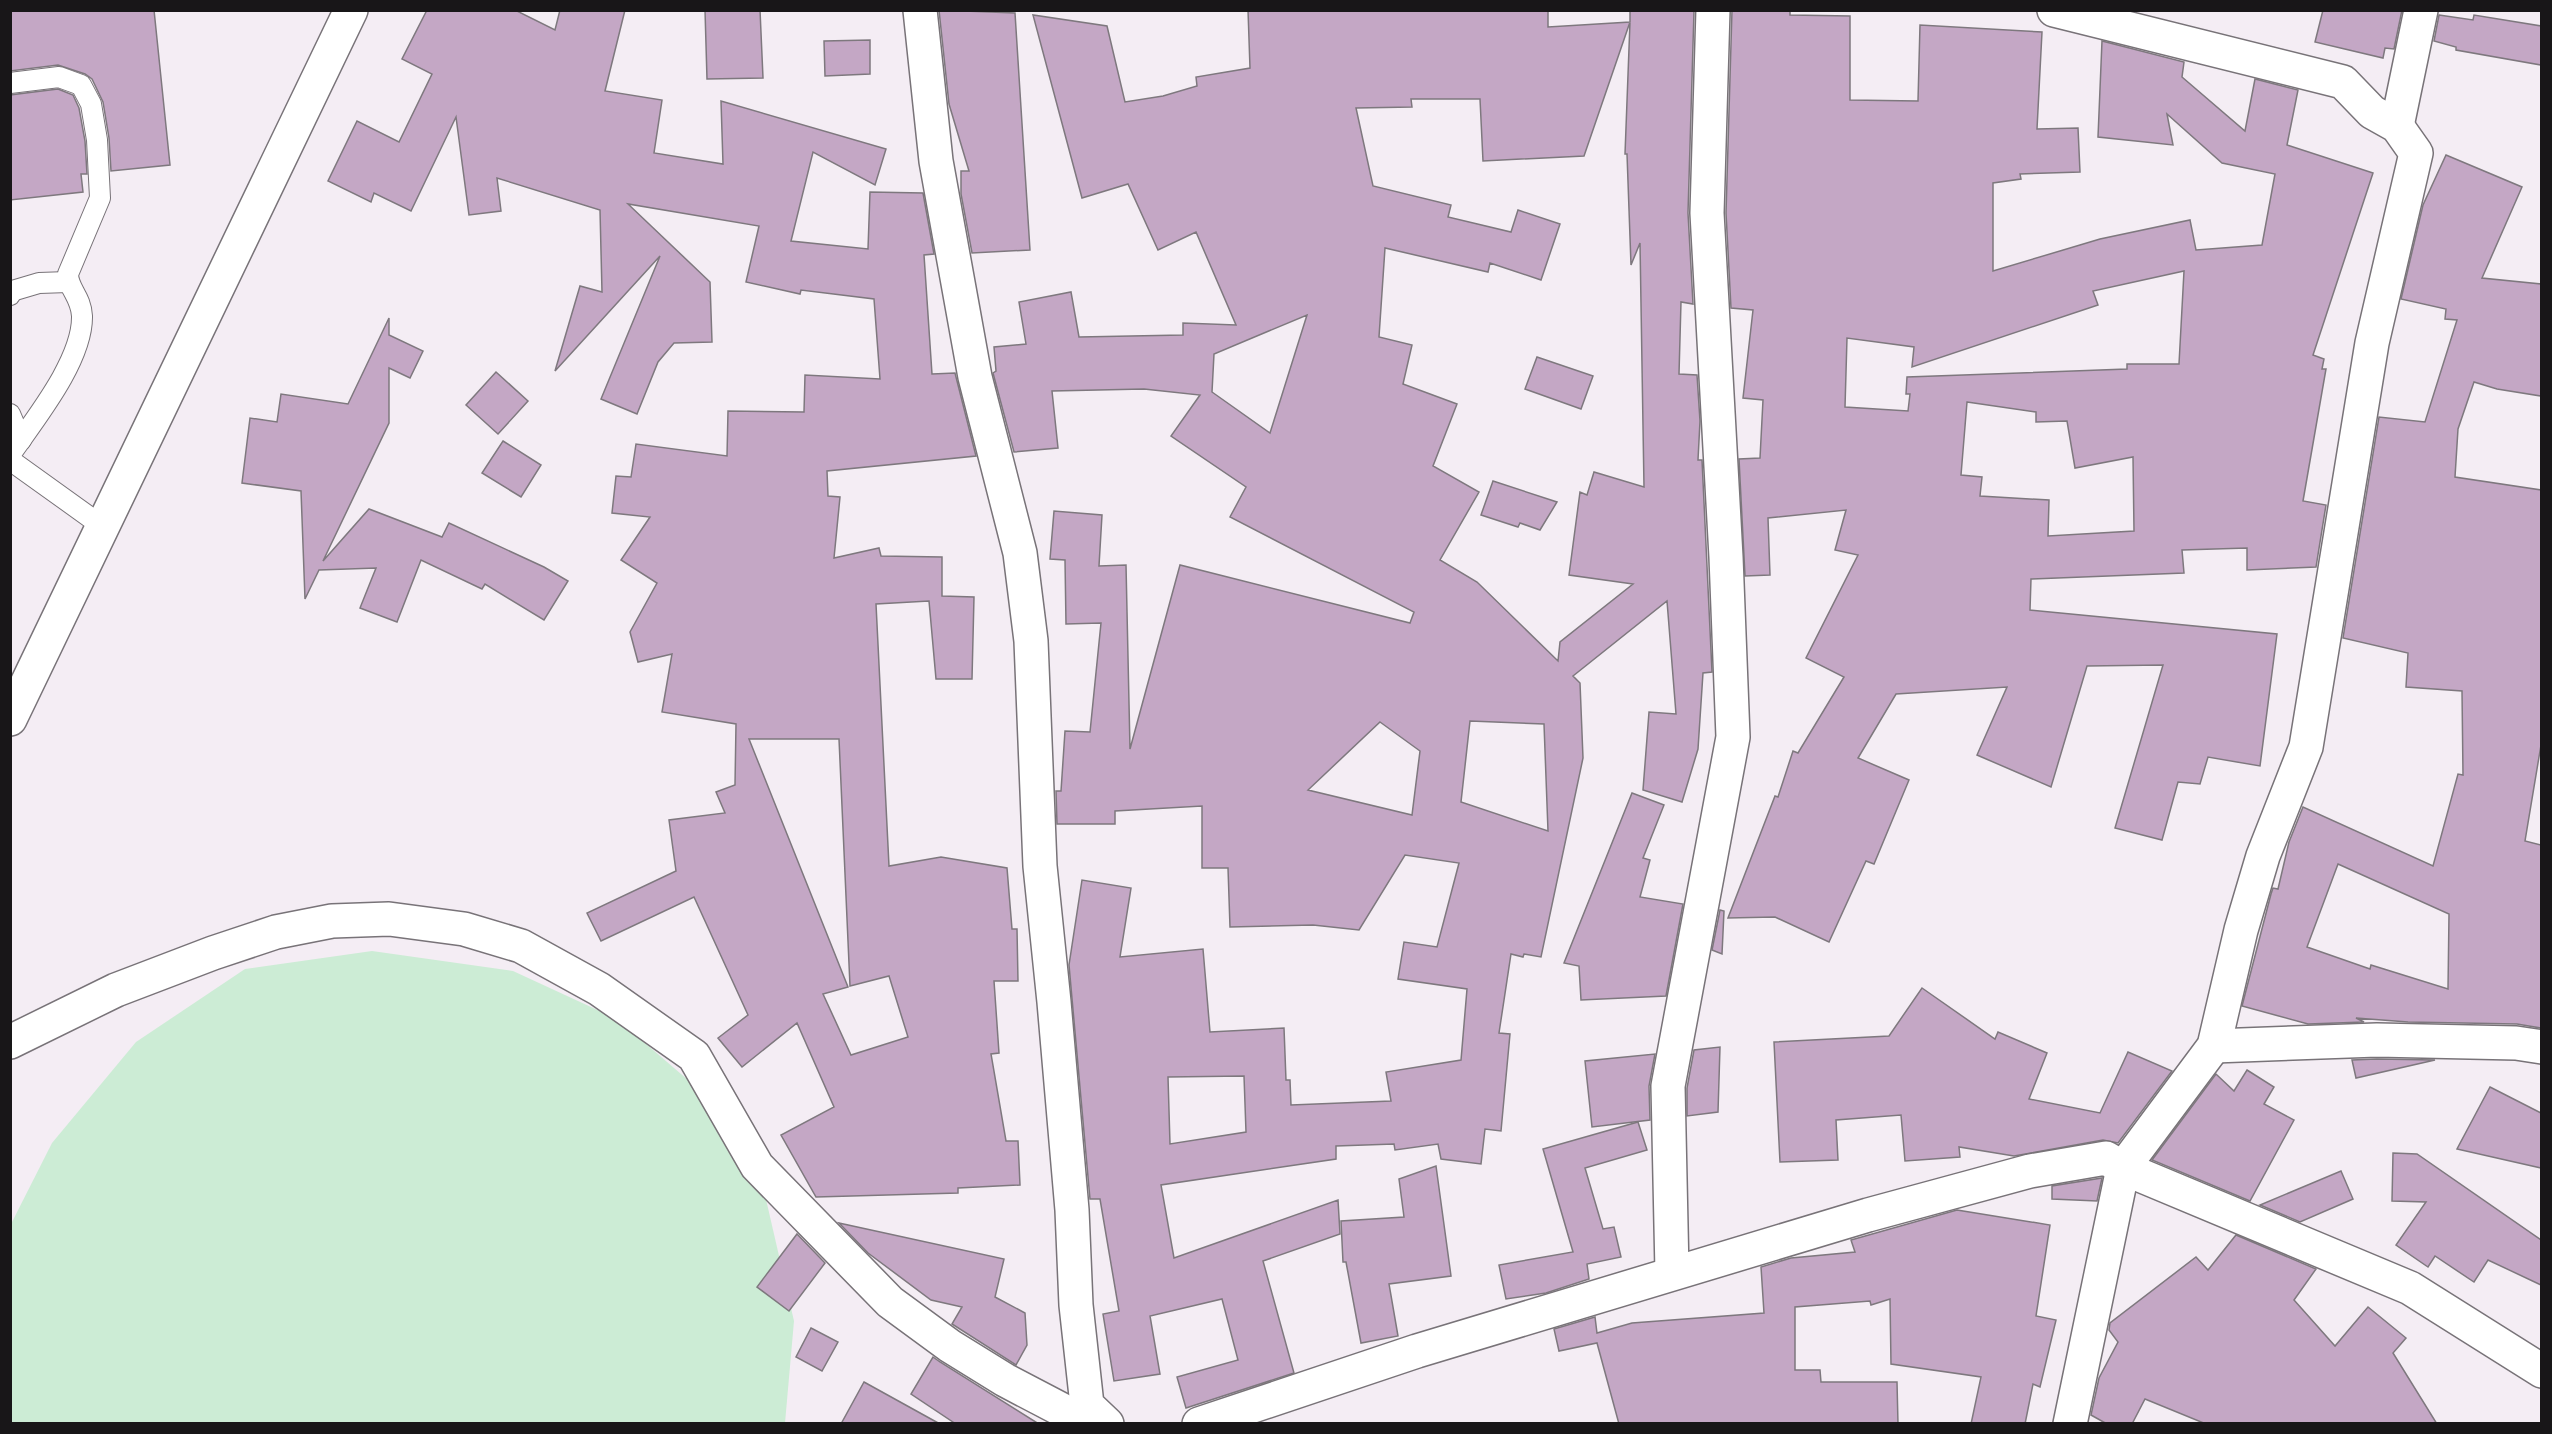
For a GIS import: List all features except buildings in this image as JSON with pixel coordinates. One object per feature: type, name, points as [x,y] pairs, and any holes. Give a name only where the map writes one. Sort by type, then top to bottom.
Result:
[{"type":"street","points":[[10,719],[351,10]]},
{"type":"street","points":[[920,10],[936,161],[973,366],[1020,553],[1031,641],[1040,866],[1071,1199],[1076,1305],[1087,1405],[1107,1424]]},
{"type":"street","points":[[1672,1272],[1668,1086],[1733,737],[1726,545],[1707,213],[1713,10]]},
{"type":"street","points":[[2054,10],[2343,82],[2372,112],[2397,126],[2416,153],[2372,343],[2306,747],[2263,856],[2241,930],[2214,1046],[2123,1168],[2070,1424]]},
{"type":"street","points":[[2397,126],[2421,10]]},
{"type":"street","points":[[10,1042],[116,990],[276,932],[320,923],[389,919],[464,929],[521,946],[599,989],[694,1056],[757,1166],[891,1302],[950,1346],[1005,1380],[1089,1424]]},
{"type":"street","points":[[2214,1046],[2377,1040],[2516,1043],[2541,1047]]},
{"type":"street","points":[[1199,1424],[1417,1351],[1672,1272],[2030,1171],[2106,1158],[2123,1168],[2410,1288],[2541,1371]]},
{"type":"lane","points":[[10,83],[59,77],[81,85],[90,104],[97,140],[100,198],[70,266],[68,282],[78,295],[82,316],[80,339],[56,390],[16,447]]},
{"type":"lane","points":[[10,295],[12,291],[39,283],[68,282]]},
{"type":"lane","points":[[10,414],[16,447]]},
{"type":"lane","points":[[10,460],[102,526]]},
{"type":"green space","points":[[372,951],[513,971],[617,1019],[702,1092],[765,1195],[794,1321],[785,1423],[11,1423],[10,1226],[52,1143],[136,1042],[245,969]]}]
